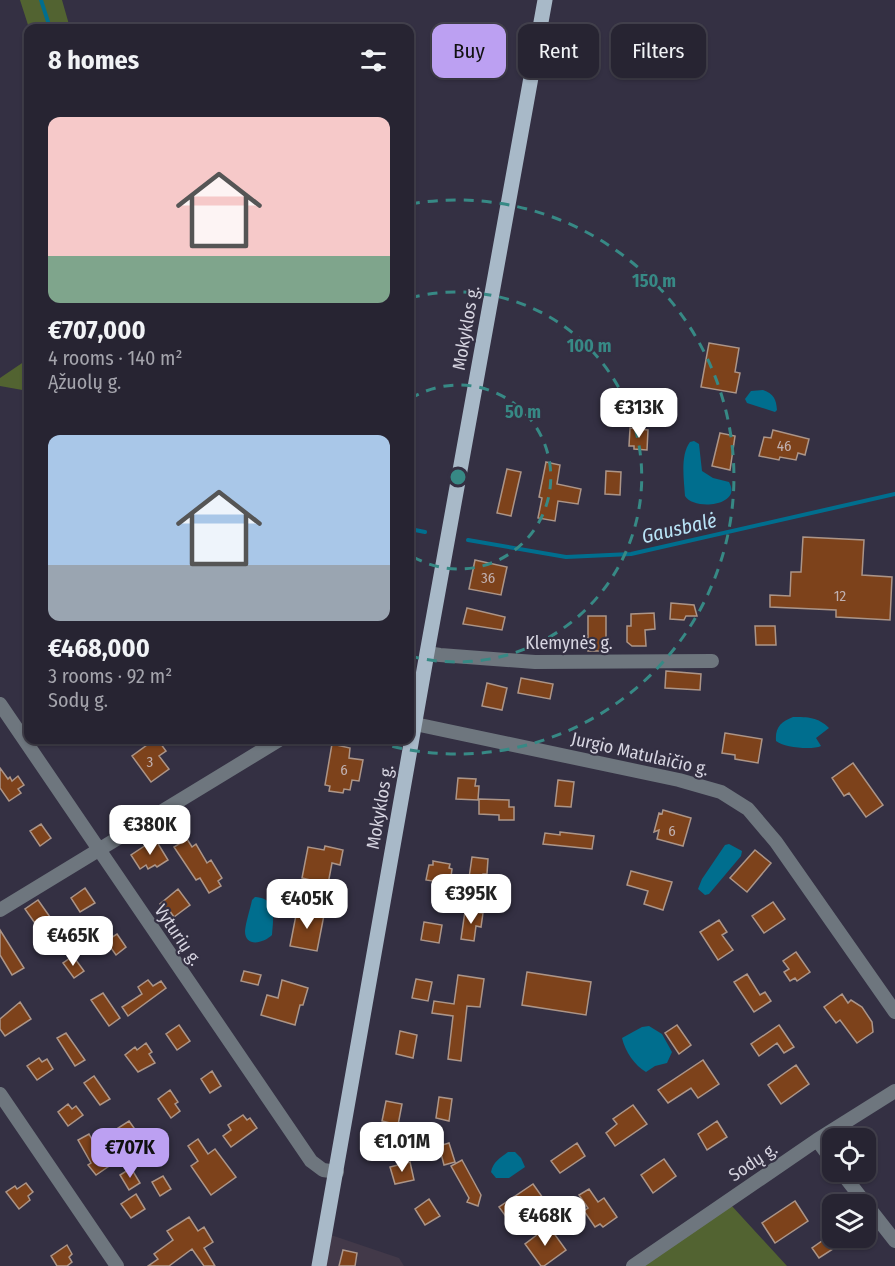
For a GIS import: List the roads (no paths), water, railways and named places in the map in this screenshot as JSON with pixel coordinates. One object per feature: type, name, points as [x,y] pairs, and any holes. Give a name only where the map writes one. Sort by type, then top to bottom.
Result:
[{"type":"main road","name":"Mokyklos g.","points":[[414,722],[545,0]]},
{"type":"main road","name":"Mokyklos g.","points":[[319,1266],[410,744]]},
{"type":"street","name":"Klemynės g.","points":[[427,652],[535,662],[712,661]]},
{"type":"street","name":"Vyturių g.","points":[[0,704],[24,740]]},
{"type":"street","name":"Jurgio Matulaičio g.","points":[[414,733],[668,778],[721,792],[748,809],[776,842],[895,1012]]},
{"type":"street","name":"Vyturių g.","points":[[27,744],[311,1161],[323,1170],[337,1172]]},
{"type":"street","points":[[0,910],[272,744]]},
{"type":"street","name":"Sodų g.","points":[[633,1266],[817,1140],[895,1091]]},
{"type":"street","points":[[0,1094],[117,1266]]},
{"type":"street","points":[[817,1140],[822,1147]]},
{"type":"street","points":[[849,1182],[895,1241]]},
{"type":"water","points":[[763,390],[774,397],[777,410],[775,412],[747,403],[745,399],[751,391]]},
{"type":"water","points":[[694,441],[699,444],[702,471],[713,478],[729,482],[731,490],[724,501],[716,504],[698,504],[685,496],[683,468],[685,454],[690,442]]},
{"type":"water","points":[[793,717],[812,718],[829,728],[816,738],[821,746],[798,748],[776,741],[780,726]]},
{"type":"water","points":[[729,844],[742,851],[741,856],[709,894],[705,895],[698,889],[702,879],[725,845]]},
{"type":"water","points":[[255,897],[268,901],[273,916],[272,935],[260,942],[248,940],[245,931],[252,900]]},
{"type":"water","points":[[649,1026],[662,1034],[672,1052],[667,1063],[655,1066],[646,1072],[631,1058],[622,1038],[642,1027]]},
{"type":"water","points":[[508,1152],[515,1152],[525,1167],[509,1178],[496,1178],[491,1172],[493,1166]]},
{"type":"waterway","name":"Gausbalė","points":[[41,0],[49,24]]},
{"type":"waterway","name":"Gausbalė","points":[[468,540],[566,557],[631,554],[895,494]]},
{"type":"waterway","name":"Gausbalė","points":[[414,530],[425,532]]}]
